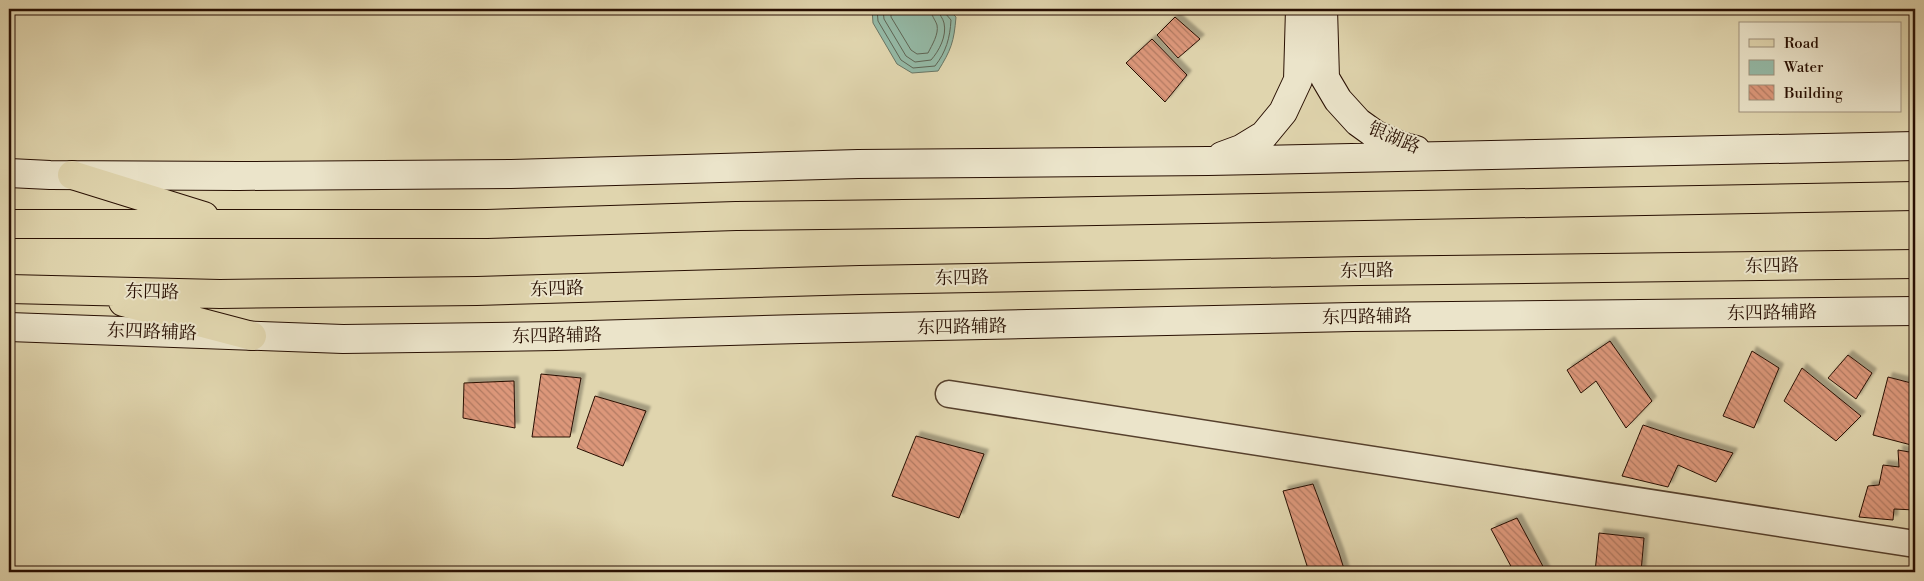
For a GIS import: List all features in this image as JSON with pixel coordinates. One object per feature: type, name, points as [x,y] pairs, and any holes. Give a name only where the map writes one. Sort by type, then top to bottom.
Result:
[{"type":"main road","points":[[1208,161],[1241,149],[1264,135],[1283,112],[1298,80],[1300,9]]},
{"type":"main road","name":"银湖路","points":[[1323,9],[1326,78],[1338,100],[1358,122],[1376,135],[1401,146],[1435,155]]},
{"type":"main road","points":[[9,173],[239,176],[512,174],[858,164],[1208,161],[1915,146]]},
{"type":"main road","points":[[72,175],[232,224]]},
{"type":"main road","points":[[9,224],[487,224],[736,216],[1915,196]]},
{"type":"main road","name":"东四路","points":[[9,289],[220,294],[477,291],[860,280],[1915,264]]},
{"type":"main road","points":[[78,291],[252,336]]},
{"type":"main road","name":"东四路辅路","points":[[9,327],[343,339],[556,336],[1353,317],[1915,311]]},
{"type":"street","points":[[949,394],[1915,544]]},
{"type":"water","points":[[872,9],[948,9],[956,17],[954,33],[949,51],[938,71],[912,73],[897,64],[873,23]]},
{"type":"building","points":[[1175,17],[1200,39],[1178,58],[1157,35]]},
{"type":"building","points":[[1152,39],[1187,75],[1165,102],[1126,63]]},
{"type":"building","points":[[1610,341],[1652,401],[1626,428],[1596,381],[1581,393],[1567,370]]},
{"type":"building","points":[[1752,351],[1779,368],[1754,428],[1723,416]]},
{"type":"building","points":[[1848,355],[1872,373],[1856,399],[1828,378]]},
{"type":"building","points":[[1802,368],[1861,416],[1836,441],[1784,401]]},
{"type":"building","points":[[541,374],[581,378],[570,437],[532,437]]},
{"type":"building","points":[[1888,377],[1915,384],[1915,446],[1873,435]]},
{"type":"building","points":[[514,381],[515,428],[463,418],[464,383]]},
{"type":"building","points":[[595,396],[646,411],[623,466],[577,448]]},
{"type":"building","points":[[1643,425],[1733,453],[1716,482],[1678,465],[1668,487],[1622,476]]},
{"type":"building","points":[[916,436],[984,454],[959,518],[892,496]]},
{"type":"building","points":[[1898,450],[1915,453],[1915,510],[1894,509],[1893,520],[1859,517],[1868,486],[1879,485],[1883,465],[1899,467]]},
{"type":"building","points":[[1313,484],[1345,572],[1309,572],[1283,491]]},
{"type":"building","points":[[1517,518],[1546,572],[1514,572],[1491,529]]},
{"type":"building","points":[[1599,533],[1644,538],[1641,572],[1595,572]]}]
